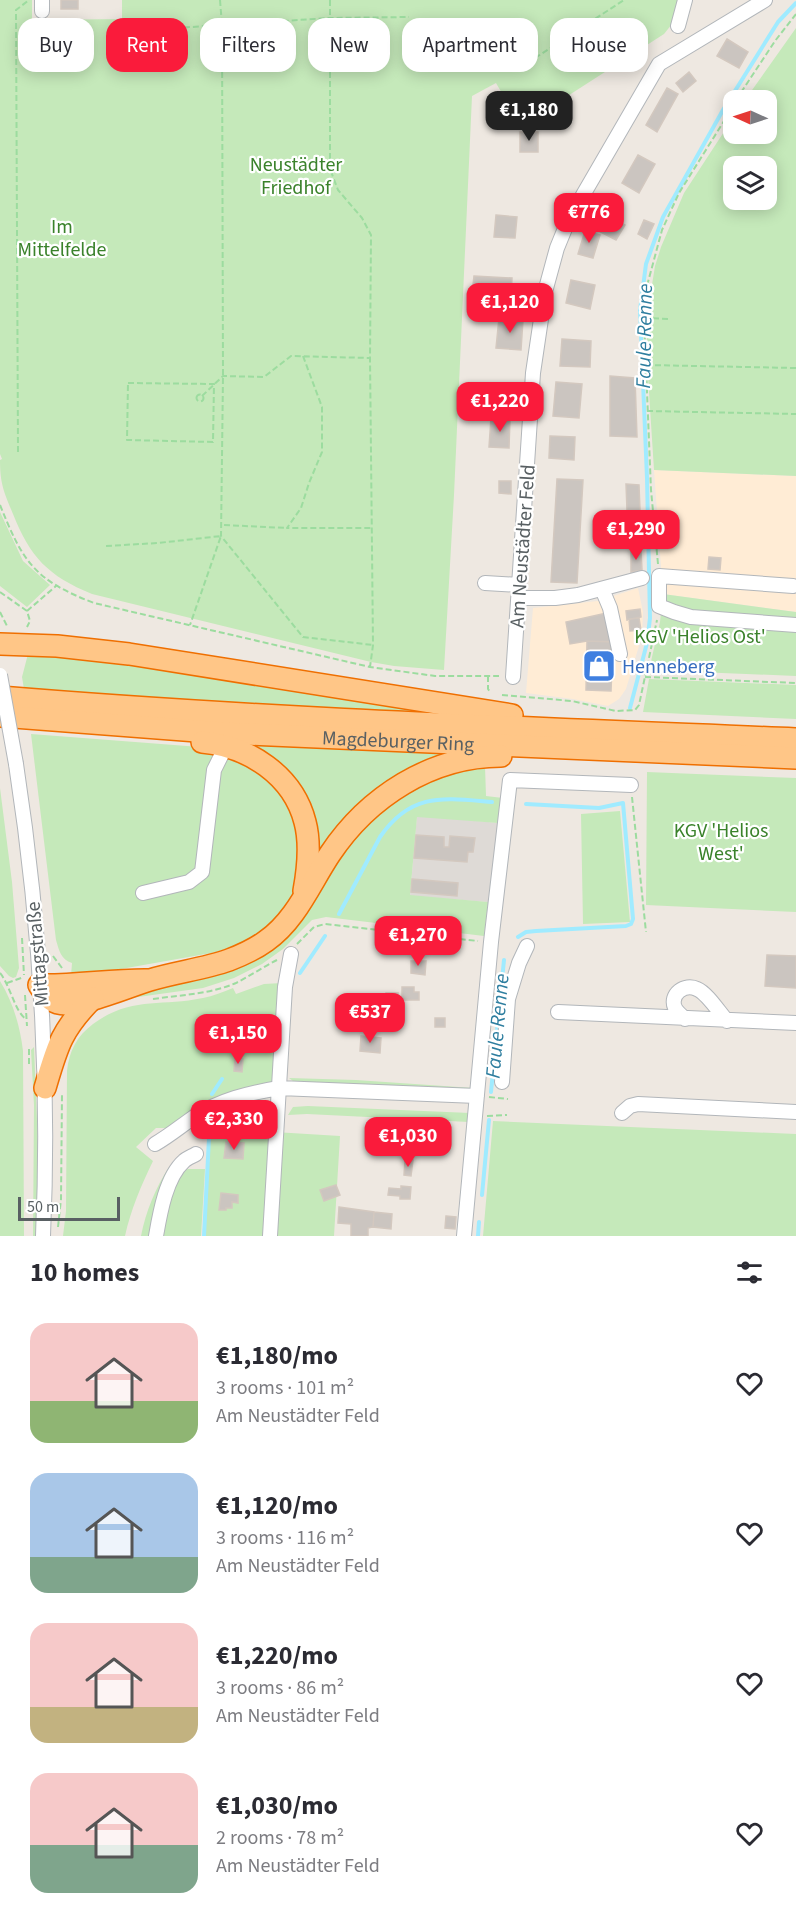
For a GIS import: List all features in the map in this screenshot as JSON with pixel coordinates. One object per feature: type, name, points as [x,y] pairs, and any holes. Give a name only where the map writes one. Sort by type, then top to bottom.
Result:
[{"type":"highway","points":[[5,638],[129,654],[482,711],[591,721],[605,740],[580,759],[498,756],[476,758],[413,778],[375,803],[352,826],[330,854],[288,921],[278,931],[247,952],[148,990],[93,998],[76,1003],[58,1003],[29,983]]},
{"type":"highway","name":"Magdeburger Ring","points":[[0,697],[605,740],[796,758]]},
{"type":"highway","name":"Magdeburger Ring","points":[[0,716],[223,733],[605,740],[796,739]]},
{"type":"highway","points":[[98,724],[118,735],[226,746],[270,768],[289,789],[306,823],[309,850],[300,903]]},
{"type":"highway","points":[[29,983],[88,984],[128,979],[148,990]]},
{"type":"highway","points":[[53,1092],[63,1034],[78,1013],[93,998]]},
{"type":"street","points":[[678,26],[685,0]]},
{"type":"street","name":"Am Neustädter Feld","points":[[513,677],[535,350],[545,292],[554,258],[583,195],[659,64],[765,0]]},
{"type":"street","points":[[793,586],[659,576],[659,606],[691,617],[796,625]]},
{"type":"street","points":[[485,583],[519,591],[568,597],[642,578]]},
{"type":"street","points":[[602,589],[610,608],[620,654]]},
{"type":"street","name":"Mittagstraße","points":[[0,675],[16,764],[29,864],[29,983],[53,1092],[44,1236]]},
{"type":"street","points":[[143,893],[189,882],[202,872],[214,770],[226,746]]},
{"type":"street","points":[[464,1236],[491,942],[510,780],[630,785]]},
{"type":"street","points":[[502,1082],[508,999],[527,946]]},
{"type":"street","points":[[270,1236],[285,987],[291,954]]},
{"type":"street","points":[[685,1019],[675,1008],[674,998],[678,991],[686,987],[695,987],[727,1021]]},
{"type":"street","points":[[558,1012],[796,1023]]},
{"type":"street","points":[[155,1144],[195,1117],[221,1103],[250,1093],[279,1088],[477,1096]]},
{"type":"street","points":[[621,1113],[630,1106],[638,1104],[796,1112]]},
{"type":"street","points":[[156,1236],[160,1210],[171,1180],[184,1161],[196,1154]]},
{"type":"path","points":[[18,452],[16,10],[29,0]]},
{"type":"path","points":[[220,0],[221,18]]},
{"type":"path","points":[[330,0],[329,18],[409,17]]},
{"type":"path","points":[[538,56],[624,0]]},
{"type":"path","points":[[743,90],[796,14]]},
{"type":"path","points":[[189,626],[223,525],[222,72]]},
{"type":"path","points":[[329,72],[330,169],[338,190],[362,218],[371,235],[373,645],[370,667]]},
{"type":"path","points":[[659,576],[647,411],[644,318],[648,282],[662,231],[679,193],[723,123]]},
{"type":"path","points":[[644,318],[670,319]]},
{"type":"path","points":[[202,396],[223,376],[264,378],[291,356],[370,358]]},
{"type":"path","points":[[287,528],[301,508],[322,452],[322,407],[303,356]]},
{"type":"path","points":[[646,365],[796,368]]},
{"type":"path","points":[[128,383],[214,384],[213,442],[127,441],[128,383]]},
{"type":"path","points":[[647,411],[796,414]]},
{"type":"path","points":[[0,505],[15,542],[23,555],[42,575],[56,586],[100,605],[370,667],[435,676],[513,677]]},
{"type":"path","points":[[223,525],[372,528]]},
{"type":"path","points":[[221,536],[303,638],[373,645]]},
{"type":"path","points":[[106,546],[221,536]]},
{"type":"path","points":[[27,611],[56,586]]},
{"type":"path","points":[[0,592],[27,611],[30,623],[22,630]]},
{"type":"path","points":[[488,676],[488,689],[493,694],[572,701],[616,711],[635,710],[638,708],[659,606]]},
{"type":"path","points":[[0,612],[5,638]]},
{"type":"path","points":[[645,677],[796,683]]},
{"type":"path","points":[[630,785],[646,932]]},
{"type":"path","points":[[148,990],[201,993],[224,987],[291,954],[306,933],[325,924],[491,942]]},
{"type":"path","name":"Mittagstraße","points":[[22,935],[29,983],[28,1030]]},
{"type":"path","points":[[0,973],[21,1015],[27,1019]]},
{"type":"path","points":[[7,983],[29,983]]},
{"type":"path","points":[[29,1072],[30,1040]]},
{"type":"path","points":[[53,1092],[61,1199],[57,1236]]},
{"type":"path","points":[[477,1096],[508,1099]]},
{"type":"path","points":[[476,1116],[507,1115]]},
{"type":"shaded area","points":[[654,470],[796,476],[796,612],[663,594]]},
{"type":"shaded area","points":[[638,588],[643,612],[642,636],[626,689],[619,699],[608,706],[526,693],[533,608],[598,601]]},
{"type":"shaded area","points":[[417,815],[498,823],[488,902],[410,896]]},
{"type":"green space","name":"Neustädter Friedhof","points":[[0,0],[32,0],[32,18],[18,18],[18,72],[94,72],[94,19],[106,19],[106,72],[188,72],[188,18],[122,18],[122,0],[679,0],[672,24],[664,34],[648,44],[648,18],[550,18],[550,72],[605,72],[521,126],[496,83],[472,96],[444,670],[371,662],[92,594],[77,587],[52,572],[26,542],[5,494],[0,454]]},
{"type":"green space","points":[[796,28],[796,476],[654,470],[647,361],[647,316],[655,266],[684,193],[723,133],[723,144],[777,144],[777,90],[752,90]]},
{"type":"green space","points":[[0,512],[23,561],[50,585],[27,607],[0,586]]},
{"type":"green space","name":"KGV 'Helios Ost'","points":[[663,594],[796,612],[796,676],[649,670],[660,622]]},
{"type":"green space","points":[[28,654],[97,659],[478,717],[285,709],[24,689],[22,677]]},
{"type":"green space","points":[[649,679],[796,685],[796,719],[643,712]]},
{"type":"green space","points":[[31,734],[200,747],[253,765],[283,791],[302,838],[295,892],[277,919],[259,934],[217,952],[71,976],[72,963],[63,957],[56,940]]},
{"type":"green space","points":[[229,741],[474,752],[440,762],[317,865],[312,824]]},
{"type":"green space","points":[[485,766],[486,796],[503,798],[498,823],[417,817],[410,895],[488,902],[484,936],[326,917],[312,920],[283,949],[262,964],[234,978],[203,988],[102,1002],[237,965],[352,839],[382,812],[429,780]]},
{"type":"green space","name":"KGV 'Helios West'","points":[[647,772],[796,778],[796,912],[646,905]]},
{"type":"green space","points":[[0,788],[12,882],[19,968],[16,977],[13,978],[0,966]]},
{"type":"green space","points":[[620,811],[630,922],[583,924],[581,814]]},
{"type":"green space","points":[[0,981],[15,1014],[23,1051],[24,1236],[0,1236]]},
{"type":"green space","points":[[282,983],[275,1079],[268,1086],[176,1128],[156,1128],[136,1147],[153,1161],[130,1216],[125,1236],[63,1236],[66,1211],[67,1071],[72,1051],[82,1034],[93,1024],[120,1009],[146,1004],[187,1001],[233,988],[236,994],[264,984]]},
{"type":"green space","points":[[34,1047],[38,1146],[36,1236],[33,1236],[34,1105],[31,1050]]},
{"type":"green space","points":[[289,1078],[473,1088],[465,1092],[297,1084]]},
{"type":"green space","points":[[293,1107],[470,1113],[469,1122],[288,1115]]},
{"type":"green space","points":[[268,1109],[274,1119],[273,1130],[218,1126],[233,1118]]},
{"type":"green space","points":[[493,1121],[796,1134],[796,1236],[483,1236]]},
{"type":"green space","points":[[211,1128],[340,1136],[334,1236],[205,1236]]},
{"type":"green space","points":[[169,1167],[151,1236],[141,1236],[152,1200]]},
{"type":"green space","points":[[188,1169],[205,1169],[201,1236],[160,1236],[178,1174]]},
{"type":"building","points":[[61,0],[78,0],[78,9],[61,9]]},
{"type":"building","points":[[727,39],[748,52],[739,68],[717,56]]},
{"type":"building","points":[[689,72],[696,81],[683,92],[676,83]]},
{"type":"building","points":[[667,88],[678,94],[657,132],[646,125]]},
{"type":"building","points":[[520,132],[538,132],[538,152],[520,152]]},
{"type":"building","points":[[638,155],[655,164],[639,193],[622,183]]},
{"type":"building","points":[[598,210],[625,225],[616,240],[589,226]]},
{"type":"building","points":[[496,215],[517,217],[515,238],[494,237]]},
{"type":"building","points":[[644,220],[654,224],[647,239],[638,234]]},
{"type":"building","points":[[585,231],[600,235],[593,258],[578,254]]},
{"type":"building","points":[[474,276],[512,278],[511,296],[472,294]]},
{"type":"building","points":[[571,280],[595,285],[590,309],[566,303]]},
{"type":"building","points":[[499,318],[523,320],[521,350],[496,348]]},
{"type":"building","points":[[562,339],[591,341],[590,367],[560,366]]},
{"type":"building","points":[[610,376],[635,378],[637,437],[610,436]]},
{"type":"building","points":[[556,382],[582,384],[579,418],[553,416]]},
{"type":"building","points":[[491,418],[510,419],[509,448],[489,447]]},
{"type":"building","points":[[550,436],[575,437],[574,460],[549,458]]},
{"type":"building","points":[[557,479],[583,480],[577,583],[551,582]]},
{"type":"building","points":[[499,481],[511,481],[511,494],[499,493]]},
{"type":"building","points":[[626,484],[639,485],[640,511],[627,510]]},
{"type":"building","points":[[641,551],[642,570],[631,572],[631,552]]},
{"type":"building","points":[[709,557],[721,558],[720,570],[708,569]]},
{"type":"building","points":[[640,609],[641,617],[627,620],[626,611]]},
{"type":"building","points":[[607,613],[613,642],[587,641],[570,644],[566,622]]},
{"type":"building","points":[[639,618],[641,630],[630,631],[629,619]]},
{"type":"building","name":"Henneberg","points":[[587,641],[613,642],[611,691],[586,690]]},
{"type":"building","points":[[416,835],[444,837],[444,847],[449,847],[450,836],[475,838],[473,852],[468,852],[467,862],[414,858]]},
{"type":"building","points":[[412,879],[458,883],[457,896],[411,892]]},
{"type":"building","points":[[767,955],[796,956],[796,988],[765,986]]},
{"type":"building","points":[[411,961],[426,961],[425,975],[411,973]]},
{"type":"building","points":[[402,987],[414,987],[414,992],[419,992],[419,1000],[402,1000]]},
{"type":"building","points":[[386,993],[398,993],[397,1003],[385,1002]]},
{"type":"building","points":[[367,1004],[388,1005],[385,1019],[365,1016]]},
{"type":"building","points":[[435,1018],[445,1018],[445,1027],[435,1027]]},
{"type":"building","points":[[234,1022],[243,1023],[242,1038],[233,1037]]},
{"type":"building","points":[[361,1036],[381,1038],[380,1053],[360,1051]]},
{"type":"building","points":[[235,1058],[243,1059],[242,1072],[234,1071]]},
{"type":"building","points":[[226,1142],[244,1143],[243,1159],[224,1158]]},
{"type":"building","points":[[405,1160],[413,1160],[411,1176],[404,1175]]},
{"type":"building","points":[[336,1185],[340,1195],[324,1201],[320,1190]]},
{"type":"building","points":[[401,1186],[411,1187],[410,1199],[388,1195],[389,1188],[401,1189]]},
{"type":"building","points":[[221,1193],[238,1195],[238,1203],[232,1202],[232,1208],[219,1210]]},
{"type":"building","points":[[339,1207],[374,1212],[373,1227],[368,1228],[368,1236],[351,1236],[351,1224],[338,1223]]},
{"type":"building","points":[[374,1212],[392,1214],[391,1229],[373,1227]]},
{"type":"building","points":[[446,1216],[456,1217],[455,1229],[445,1228]]},
{"type":"waterway","name":"Faule Renne","points":[[630,708],[647,643],[650,618],[640,310],[646,264],[663,217],[723,110],[778,22],[796,3]]},
{"type":"waterway","points":[[339,914],[380,837],[404,812],[416,805],[443,799],[492,802]]},
{"type":"waterway","name":"Faule Renne","points":[[518,937],[526,932],[626,926],[631,924],[633,919],[623,803],[599,808],[526,804]]},
{"type":"waterway","points":[[300,973],[325,936]]},
{"type":"waterway","name":"Faule Renne","points":[[491,1092],[504,960]]},
{"type":"waterway","points":[[212,1094],[222,1079]]},
{"type":"waterway","name":"Faule Renne","points":[[482,1195],[489,1120]]},
{"type":"waterway","points":[[204,1236],[209,1138]]},
{"type":"waterway","name":"Faule Renne","points":[[478,1236],[479,1222]]},
{"type":"place","name":"Henneberg","points":[[599,666]]},
{"type":"park label","name":"Im Mittelfelde","points":[[62,238]]}]
